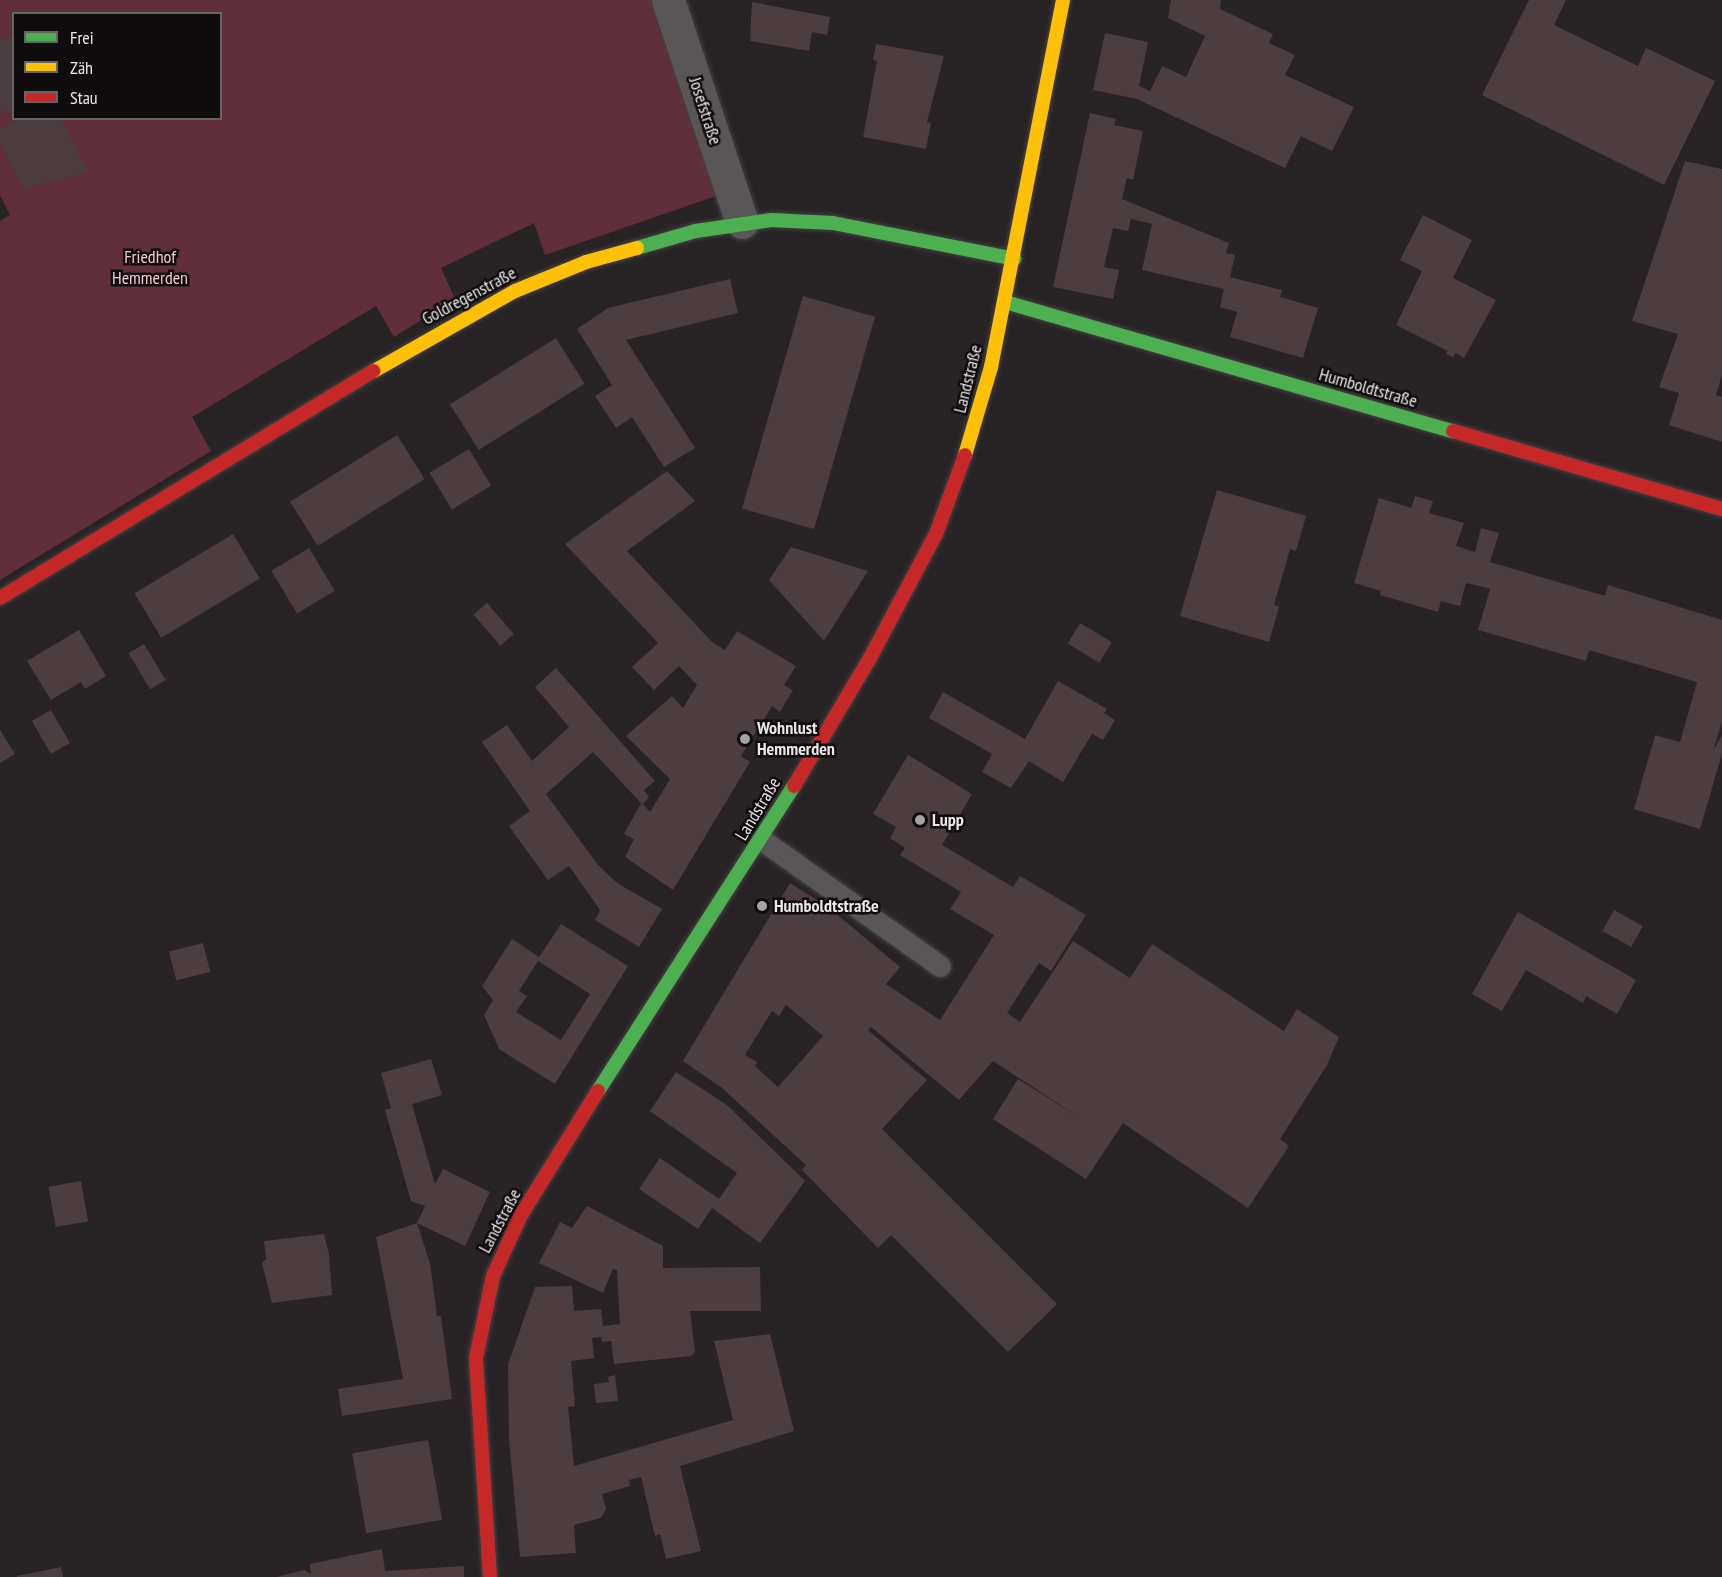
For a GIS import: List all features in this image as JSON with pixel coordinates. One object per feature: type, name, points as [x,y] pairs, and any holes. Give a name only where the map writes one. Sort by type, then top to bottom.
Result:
[{"type":"street","name":"Josefstraße","points":[[668,0],[742,222]]},
{"type":"street","name":"Landstraße","points":[[490,1577],[476,1358],[493,1275],[527,1205],[643,1018],[762,840],[870,658],[936,534],[975,429],[1014,259],[1063,0]]},
{"type":"street","name":"Goldregenstraße","points":[[0,598],[431,336],[506,296],[620,250],[742,222],[833,223],[1014,259]]},
{"type":"street","name":"Humboldtstraße","points":[[1005,302],[1722,508]]},
{"type":"lane","points":[[762,840],[940,966]]},
{"type":"green space","name":"Friedhof Hemmerden","points":[[0,0],[654,0],[716,196],[545,255],[534,223],[441,268],[455,299],[394,337],[376,306],[192,417],[211,451],[0,580],[0,221],[10,215],[0,195]]},
{"type":"building","points":[[1171,0],[1221,0],[1220,9],[1273,34],[1269,43],[1295,55],[1285,75],[1354,107],[1332,151],[1301,136],[1285,168],[1137,99],[1093,90],[1105,33],[1148,42],[1139,86],[1150,91],[1162,66],[1186,77],[1205,36],[1168,18]]},
{"type":"building","points":[[1529,0],[1566,0],[1554,25],[1638,66],[1646,48],[1715,81],[1664,185],[1482,95]]},
{"type":"building","points":[[752,2],[830,17],[827,35],[812,32],[809,51],[750,41]]},
{"type":"building","points":[[12,35],[12,109],[3,113],[0,107],[0,41]]},
{"type":"building","points":[[876,44],[944,56],[927,122],[931,123],[926,149],[863,137],[877,61],[873,60]]},
{"type":"building","points":[[1090,113],[1116,119],[1114,125],[1143,131],[1133,180],[1127,178],[1122,199],[1229,243],[1226,253],[1235,255],[1230,277],[1282,290],[1280,297],[1318,308],[1303,358],[1230,337],[1237,312],[1220,307],[1224,289],[1142,270],[1152,224],[1131,219],[1128,231],[1113,228],[1104,267],[1119,270],[1113,299],[1053,287]]},
{"type":"building","points":[[17,120],[62,120],[88,172],[24,189],[0,142],[0,129]]},
{"type":"building","points":[[1685,161],[1722,169],[1722,375],[1716,395],[1722,397],[1722,442],[1669,425],[1679,393],[1659,387],[1678,334],[1632,321]]},
{"type":"building","points":[[1423,215],[1472,240],[1453,278],[1496,300],[1464,358],[1456,353],[1453,357],[1446,354],[1448,351],[1396,325],[1422,271],[1400,260]]},
{"type":"building","points":[[730,279],[738,313],[626,340],[695,448],[664,467],[632,417],[616,428],[595,396],[612,385],[577,329],[608,308]]},
{"type":"building","points":[[803,296],[875,317],[814,529],[742,508]]},
{"type":"building","points":[[556,338],[585,384],[479,450],[450,404]]},
{"type":"building","points":[[397,435],[425,479],[318,546],[290,502]]},
{"type":"building","points":[[469,449],[491,486],[452,510],[430,473]]},
{"type":"building","points":[[667,471],[695,501],[627,551],[712,642],[725,650],[737,631],[796,666],[784,685],[793,690],[780,712],[772,706],[741,756],[750,762],[673,890],[625,857],[634,839],[624,834],[641,803],[593,752],[546,794],[598,865],[617,883],[662,909],[639,947],[595,920],[600,910],[569,866],[548,880],[509,826],[530,811],[482,742],[507,725],[532,761],[569,727],[535,687],[556,668],[655,781],[644,790],[649,797],[643,804],[650,812],[670,779],[626,736],[672,696],[683,708],[697,685],[679,666],[654,690],[632,667],[658,643],[565,544]]},
{"type":"building","points":[[1217,490],[1306,516],[1296,551],[1290,549],[1274,605],[1279,607],[1269,642],[1180,616]]},
{"type":"building","points":[[1415,496],[1433,501],[1429,513],[1464,523],[1456,546],[1475,552],[1481,528],[1499,533],[1490,562],[1605,596],[1608,585],[1722,620],[1722,722],[1713,751],[1722,735],[1722,754],[1700,829],[1634,809],[1655,735],[1680,742],[1697,682],[1589,650],[1586,661],[1478,630],[1490,589],[1466,583],[1460,606],[1441,601],[1438,612],[1380,595],[1381,591],[1354,583],[1379,498],[1411,508]]},
{"type":"building","points":[[233,534],[260,579],[161,638],[134,593]]},
{"type":"building","points":[[791,547],[868,571],[824,641],[769,580]]},
{"type":"building","points":[[309,548],[335,591],[297,614],[271,571]]},
{"type":"building","points":[[487,603],[514,634],[500,646],[473,615]]},
{"type":"building","points":[[1080,623],[1112,642],[1099,663],[1068,644]]},
{"type":"building","points":[[79,630],[106,676],[85,689],[81,682],[51,700],[27,661]]},
{"type":"building","points":[[144,644],[166,680],[150,689],[129,653]]},
{"type":"building","points":[[1058,681],[1107,709],[1104,713],[1115,720],[1103,740],[1092,734],[1063,782],[1029,761],[1011,788],[982,772],[992,754],[929,718],[943,692],[1025,739]]},
{"type":"building","points":[[51,710],[70,743],[51,754],[32,721]]},
{"type":"building","points":[[0,730],[15,754],[0,763]]},
{"type":"building","points":[[908,755],[972,794],[942,845],[1013,887],[1020,876],[1086,915],[1051,971],[1039,963],[1007,1013],[1020,1022],[1073,941],[1130,978],[1152,944],[1284,1031],[1297,1009],[1339,1037],[1327,1065],[1280,1139],[1289,1146],[1248,1208],[1123,1123],[1086,1179],[993,1119],[1018,1079],[1080,1118],[993,1061],[959,1100],[871,1027],[868,1030],[927,1080],[882,1129],[1057,1304],[1008,1352],[891,1235],[878,1248],[802,1170],[806,1165],[722,1088],[683,1061],[790,883],[828,907],[900,967],[886,984],[940,1020],[994,935],[950,909],[961,892],[900,855],[905,848],[890,838],[896,827],[873,814]],"holes":[[[786,1005],[823,1036],[778,1087],[755,1066],[757,1062],[745,1055],[772,1011],[779,1016]]]},
{"type":"building","points":[[1614,910],[1643,926],[1631,947],[1602,931]]},
{"type":"building","points":[[1518,912],[1636,980],[1617,1014],[1586,996],[1583,1003],[1526,970],[1502,1011],[1472,994]]},
{"type":"building","points":[[561,924],[628,966],[555,1084],[499,1049],[484,1015],[493,1000],[482,986],[512,939],[539,957]],"holes":[[[538,961],[590,994],[561,1040],[516,1012],[527,996],[519,991]]]},
{"type":"building","points":[[203,943],[210,972],[176,981],[169,951]]},
{"type":"building","points":[[431,1059],[442,1095],[412,1104],[435,1184],[443,1169],[490,1192],[465,1246],[417,1223],[425,1206],[411,1201],[385,1110],[391,1108],[381,1073]]},
{"type":"building","points":[[676,1072],[727,1105],[805,1181],[760,1243],[712,1208],[698,1229],[639,1189],[660,1158],[719,1199],[737,1173],[650,1111]]},
{"type":"building","points":[[81,1181],[88,1221],[56,1227],[49,1187]]},
{"type":"building","points":[[587,1206],[663,1246],[663,1268],[760,1267],[761,1311],[690,1311],[695,1352],[691,1356],[614,1364],[611,1341],[602,1342],[601,1337],[592,1338],[594,1358],[571,1361],[575,1406],[568,1407],[574,1466],[733,1420],[714,1341],[770,1334],[794,1431],[680,1466],[701,1551],[666,1559],[660,1534],[655,1536],[641,1477],[629,1480],[630,1486],[602,1494],[606,1509],[601,1518],[574,1525],[576,1553],[520,1557],[509,1439],[508,1365],[535,1287],[572,1286],[574,1311],[601,1309],[603,1326],[620,1324],[617,1270],[613,1269],[603,1293],[539,1263],[560,1222],[572,1228]]},
{"type":"building","points":[[417,1223],[430,1263],[437,1316],[441,1316],[452,1399],[342,1416],[338,1389],[403,1379],[376,1237]]},
{"type":"building","points":[[324,1234],[329,1254],[332,1295],[272,1303],[262,1263],[266,1259],[264,1241]]},
{"type":"building","points":[[615,1375],[618,1401],[596,1403],[594,1384],[609,1382],[608,1377]]},
{"type":"building","points":[[428,1440],[442,1520],[366,1533],[352,1453]]},
{"type":"building","points":[[382,1549],[385,1571],[464,1566],[464,1577],[277,1577],[304,1570],[311,1574],[310,1564]]},
{"type":"building","points":[[61,1567],[63,1577],[17,1577],[17,1576]]},
{"type":"traffic: fast","points":[[637,248],[696,231],[771,220],[833,223],[1014,259]]},
{"type":"traffic: fast","points":[[1005,302],[1453,431]]},
{"type":"traffic: fast","points":[[598,1091],[794,786]]},
{"type":"traffic: slow","points":[[965,455],[991,367],[1063,0]]},
{"type":"traffic: slow","points":[[374,371],[515,291],[586,262],[637,248]]},
{"type":"traffic: jam","points":[[0,598],[374,371]]},
{"type":"traffic: jam","points":[[1453,431],[1722,509]]},
{"type":"traffic: jam","points":[[794,786],[870,658],[936,534],[965,455]]},
{"type":"traffic: jam","points":[[490,1577],[476,1358],[493,1276],[521,1215],[598,1091]]},
{"type":"place","name":"Wohnlust Hemmerden","points":[[745,739]]},
{"type":"place","name":"Lupp","points":[[920,820]]},
{"type":"place","name":"Humboldtstraße","points":[[762,906]]}]
